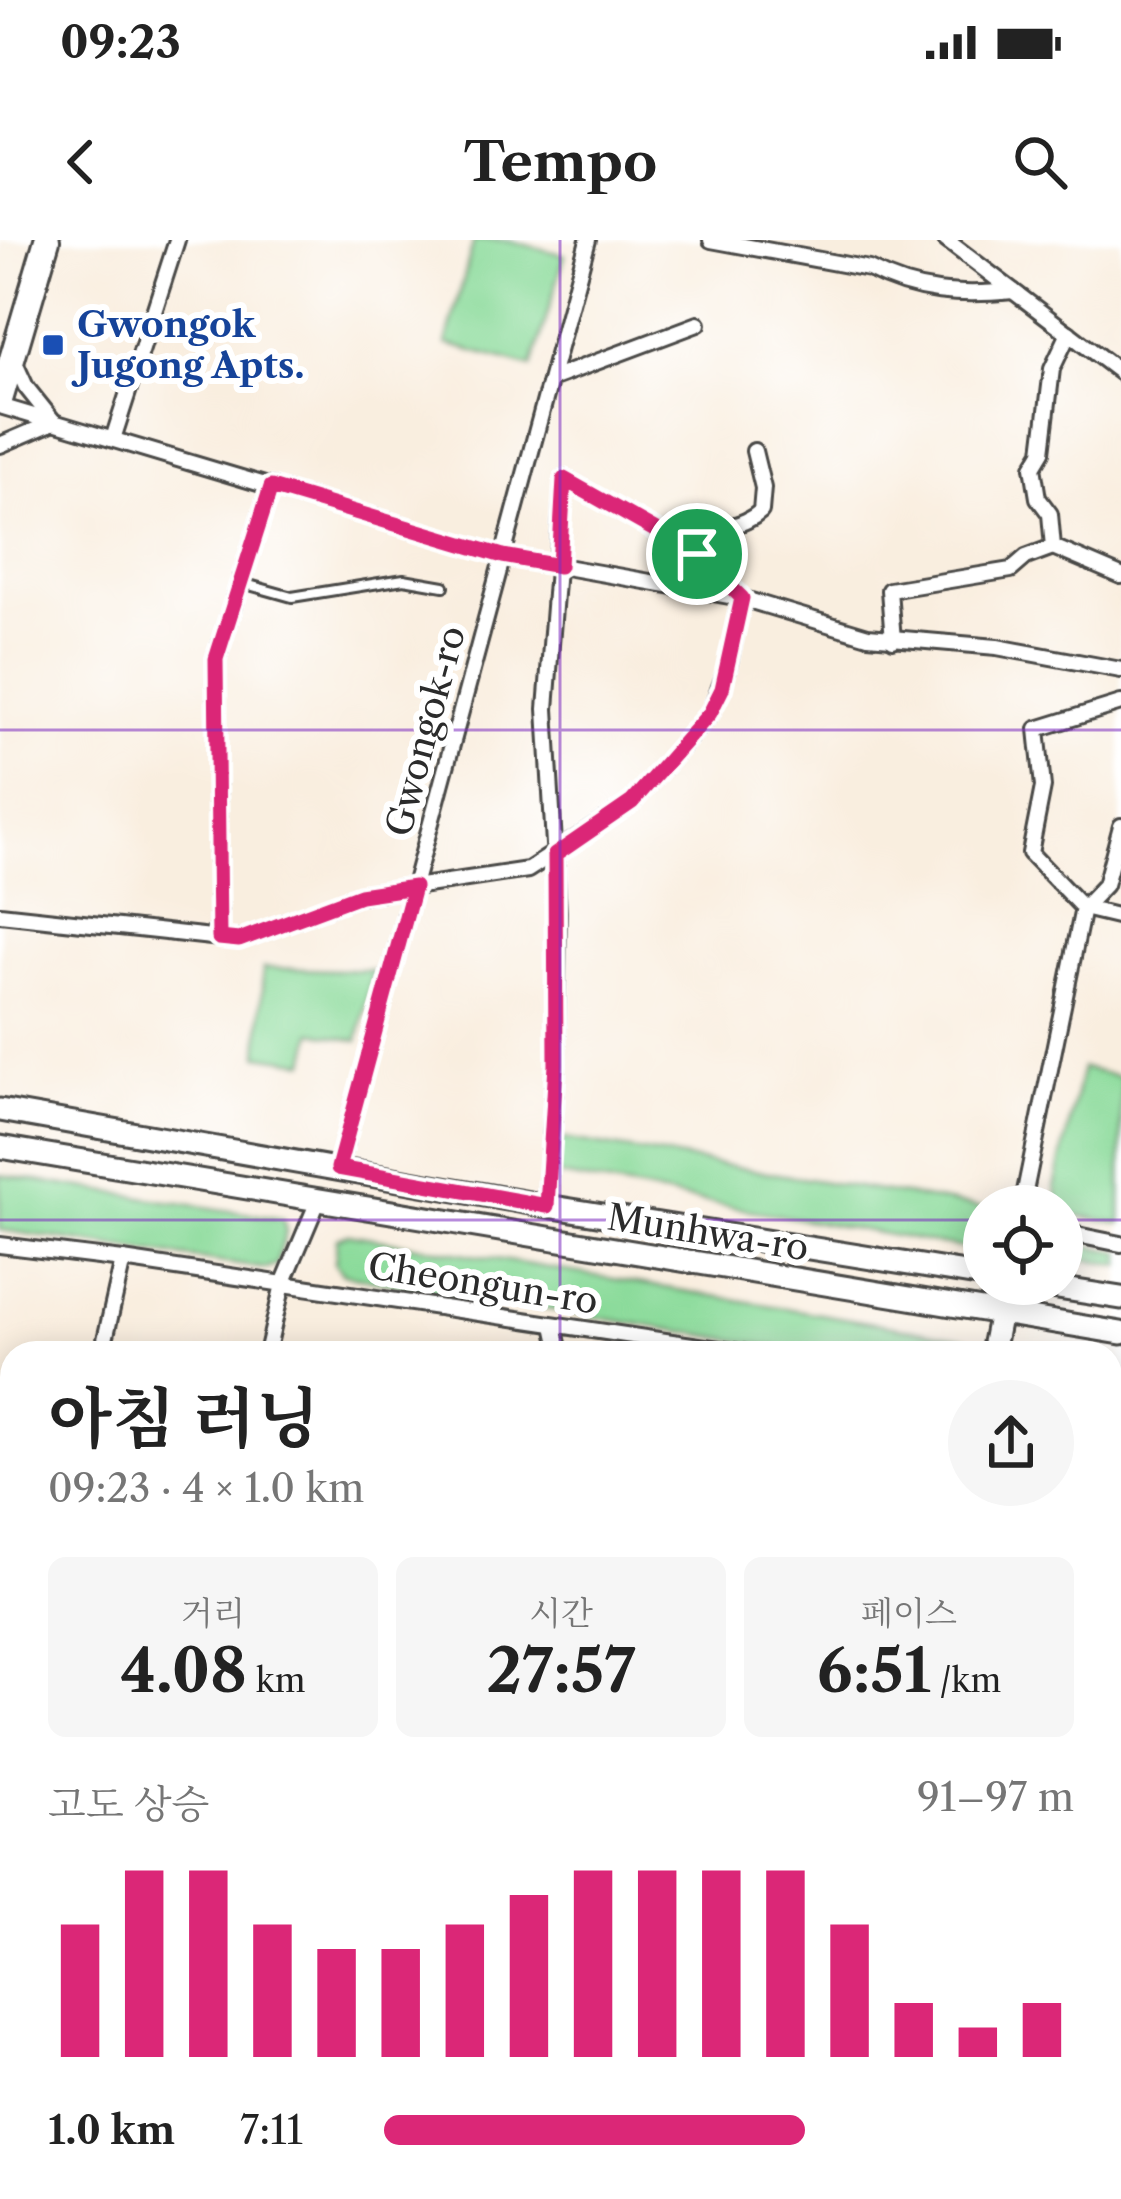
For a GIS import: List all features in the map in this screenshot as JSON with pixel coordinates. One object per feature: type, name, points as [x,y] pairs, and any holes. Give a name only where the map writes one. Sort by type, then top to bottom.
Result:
[{"type":"main road","points":[[0,403],[47,240]]},
{"type":"main road","name":"Munhwa-ro","points":[[0,1110],[963,1273]]},
{"type":"main road","name":"Munhwa-ro","points":[[0,1147],[1121,1333]]},
{"type":"main road","points":[[1083,1292],[1121,1298]]},
{"type":"main road","points":[[994,1341],[1000,1312]]},
{"type":"street","points":[[113,440],[177,240]]},
{"type":"street","name":"Gwongok-ro","points":[[338,1168],[588,240]]},
{"type":"street","points":[[711,240],[869,269],[892,281],[936,292],[963,296],[1013,291]]},
{"type":"street","points":[[946,240],[1121,373]]},
{"type":"street","points":[[551,379],[698,324]]},
{"type":"street","points":[[1053,547],[1050,514],[1038,499],[1033,467],[1042,452],[1052,368],[1069,333]]},
{"type":"street","points":[[13,358],[26,387],[54,422]]},
{"type":"street","points":[[0,403],[503,556],[742,598],[893,640],[997,647],[1121,670]]},
{"type":"street","points":[[0,445],[54,422]]},
{"type":"street","points":[[697,554],[709,534],[727,524],[749,522],[761,511],[763,488],[754,451]]},
{"type":"street","points":[[547,1206],[556,1065],[555,855],[546,709],[564,479],[697,554],[742,598]]},
{"type":"street","points":[[219,938],[216,659],[271,487]]},
{"type":"street","points":[[893,640],[889,590],[1011,570],[1026,557],[1053,547],[1121,576]]},
{"type":"street","points":[[0,914],[239,940],[360,895],[528,870],[632,802],[710,713],[722,689],[742,598]]},
{"type":"street","points":[[1121,703],[1037,729],[1043,787],[1030,854],[1083,908],[1121,917]]},
{"type":"street","points":[[1026,1185],[1083,908],[1105,885],[1121,826]]},
{"type":"street","points":[[270,1341],[283,1284],[318,1201]]},
{"type":"street","points":[[1083,1236],[1121,1244]]},
{"type":"street","name":"Cheongun-ro","points":[[0,1245],[664,1341]]},
{"type":"street","points":[[105,1341],[123,1260]]},
{"type":"street","points":[[1000,1312],[1002,1305]]},
{"type":"street","points":[[554,1325],[557,1341]]},
{"type":"lane","points":[[240,583],[292,597],[404,579],[444,586]]},
{"type":"green space","points":[[474,240],[508,240],[565,255],[532,367],[446,344]]},
{"type":"green space","points":[[263,968],[373,971],[358,1041],[313,1032],[306,1062],[259,1055]]},
{"type":"green space","points":[[1082,1068],[1121,1077],[1121,1223],[1083,1217],[1083,1185],[1055,1185]]},
{"type":"green space","points":[[558,1138],[963,1205],[963,1248],[560,1176],[555,1169]]},
{"type":"green space","points":[[0,1175],[283,1219],[286,1232],[276,1265],[266,1269],[0,1230]]},
{"type":"green space","points":[[348,1234],[968,1341],[740,1341],[511,1306],[343,1274],[335,1264],[337,1238]]},
{"type":"green space","points":[[1083,1245],[1121,1252],[1121,1266],[1083,1259]]},
{"type":"place","name":"Gwongok Jugong Apts.","points":[[53,345]]},
{"type":"route","points":[[564,479],[697,554],[742,598],[722,689],[710,713],[632,802],[555,855],[556,1065],[547,1206],[338,1168],[414,887],[360,895],[239,940],[219,938],[216,659],[271,487],[503,556],[559,566],[564,479]]}]
